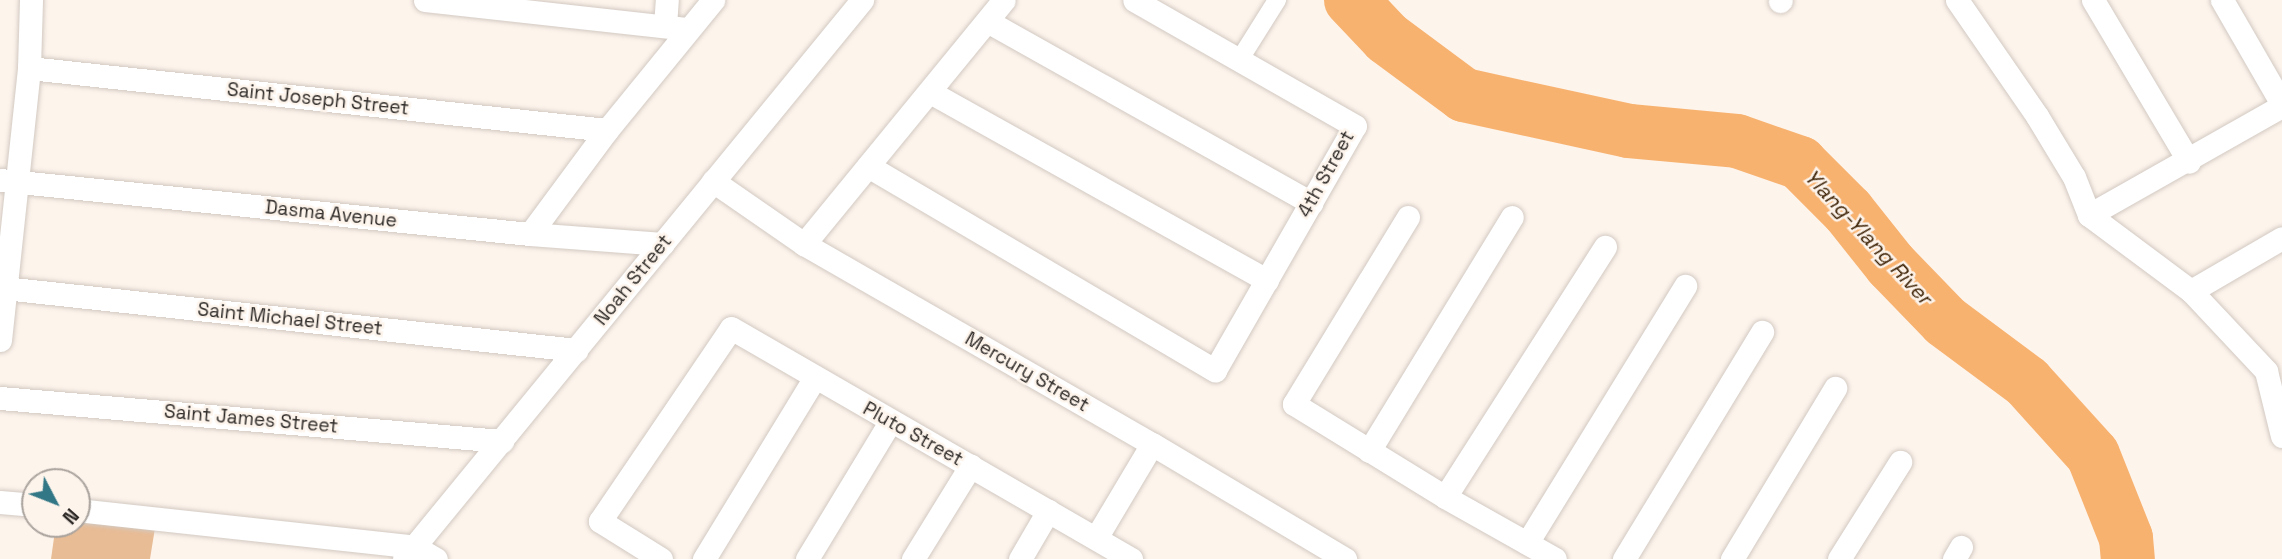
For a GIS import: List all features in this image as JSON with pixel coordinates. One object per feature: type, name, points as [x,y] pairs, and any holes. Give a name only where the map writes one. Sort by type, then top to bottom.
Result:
[{"type":"street","points":[[0,340],[8,181],[29,68],[32,0]]},
{"type":"street","points":[[425,0],[562,7],[688,29]]},
{"type":"street","points":[[665,26],[667,0]]},
{"type":"street","points":[[530,234],[607,130],[713,0]]},
{"type":"street","name":"Noah Street","points":[[410,553],[862,0]]},
{"type":"street","points":[[804,244],[1004,0]]},
{"type":"street","name":"4th Street","points":[[868,166],[1215,370],[1355,126],[1240,58],[1134,0]]},
{"type":"street","points":[[1240,58],[1277,0]]},
{"type":"street","points":[[1957,0],[2074,177],[2090,215],[2191,290],[2274,367],[2282,436]]},
{"type":"street","points":[[2093,0],[2189,162]]},
{"type":"street","points":[[2090,215],[2189,162],[2282,105],[2222,0]]},
{"type":"street","points":[[987,21],[1311,203]]},
{"type":"street","name":"Saint Joseph Street","points":[[29,68],[607,130]]},
{"type":"street","points":[[930,92],[1267,280]]},
{"type":"street","name":"Dasma Avenue","points":[[8,181],[530,234],[663,244]]},
{"type":"street","name":"Mercury Street","points":[[713,181],[804,244],[1152,444],[1345,559]]},
{"type":"street","points":[[1408,217],[1294,404],[1446,498],[1555,559]]},
{"type":"street","points":[[1368,451],[1512,217]]},
{"type":"street","points":[[2191,290],[2282,238]]},
{"type":"street","points":[[1446,498],[1605,247]]},
{"type":"street","points":[[1527,543],[1685,286]]},
{"type":"street","name":"Saint Michael Street","points":[[4,288],[577,349]]},
{"type":"street","name":"Pluto Street","points":[[661,559],[600,521],[732,328],[890,422],[1129,558]]},
{"type":"street","points":[[1624,559],[1762,332]]},
{"type":"street","points":[[704,559],[815,377]]},
{"type":"street","points":[[1732,559],[1835,388]]},
{"type":"street","name":"Saint James Street","points":[[0,398],[502,441]]},
{"type":"street","points":[[807,559],[890,422]]},
{"type":"street","points":[[1096,538],[1152,444]]},
{"type":"street","points":[[1839,559],[1900,462]]},
{"type":"street","points":[[912,559],[971,466]]},
{"type":"street","points":[[0,502],[21,504]]},
{"type":"street","points":[[1020,559],[1048,511]]},
{"type":"street","points":[[91,512],[410,553],[436,559]]},
{"type":"shaded area","points":[[91,519],[155,528],[150,559],[51,559],[54,538],[91,538]]},
{"type":"waterway","name":"Ylang-Ylang River","points":[[1351,0],[1387,38],[1464,95],[1629,131],[1737,141],[1800,163],[1848,211],[1891,265],[1945,321],[2027,382],[2093,455],[2126,538],[2128,559]]}]
